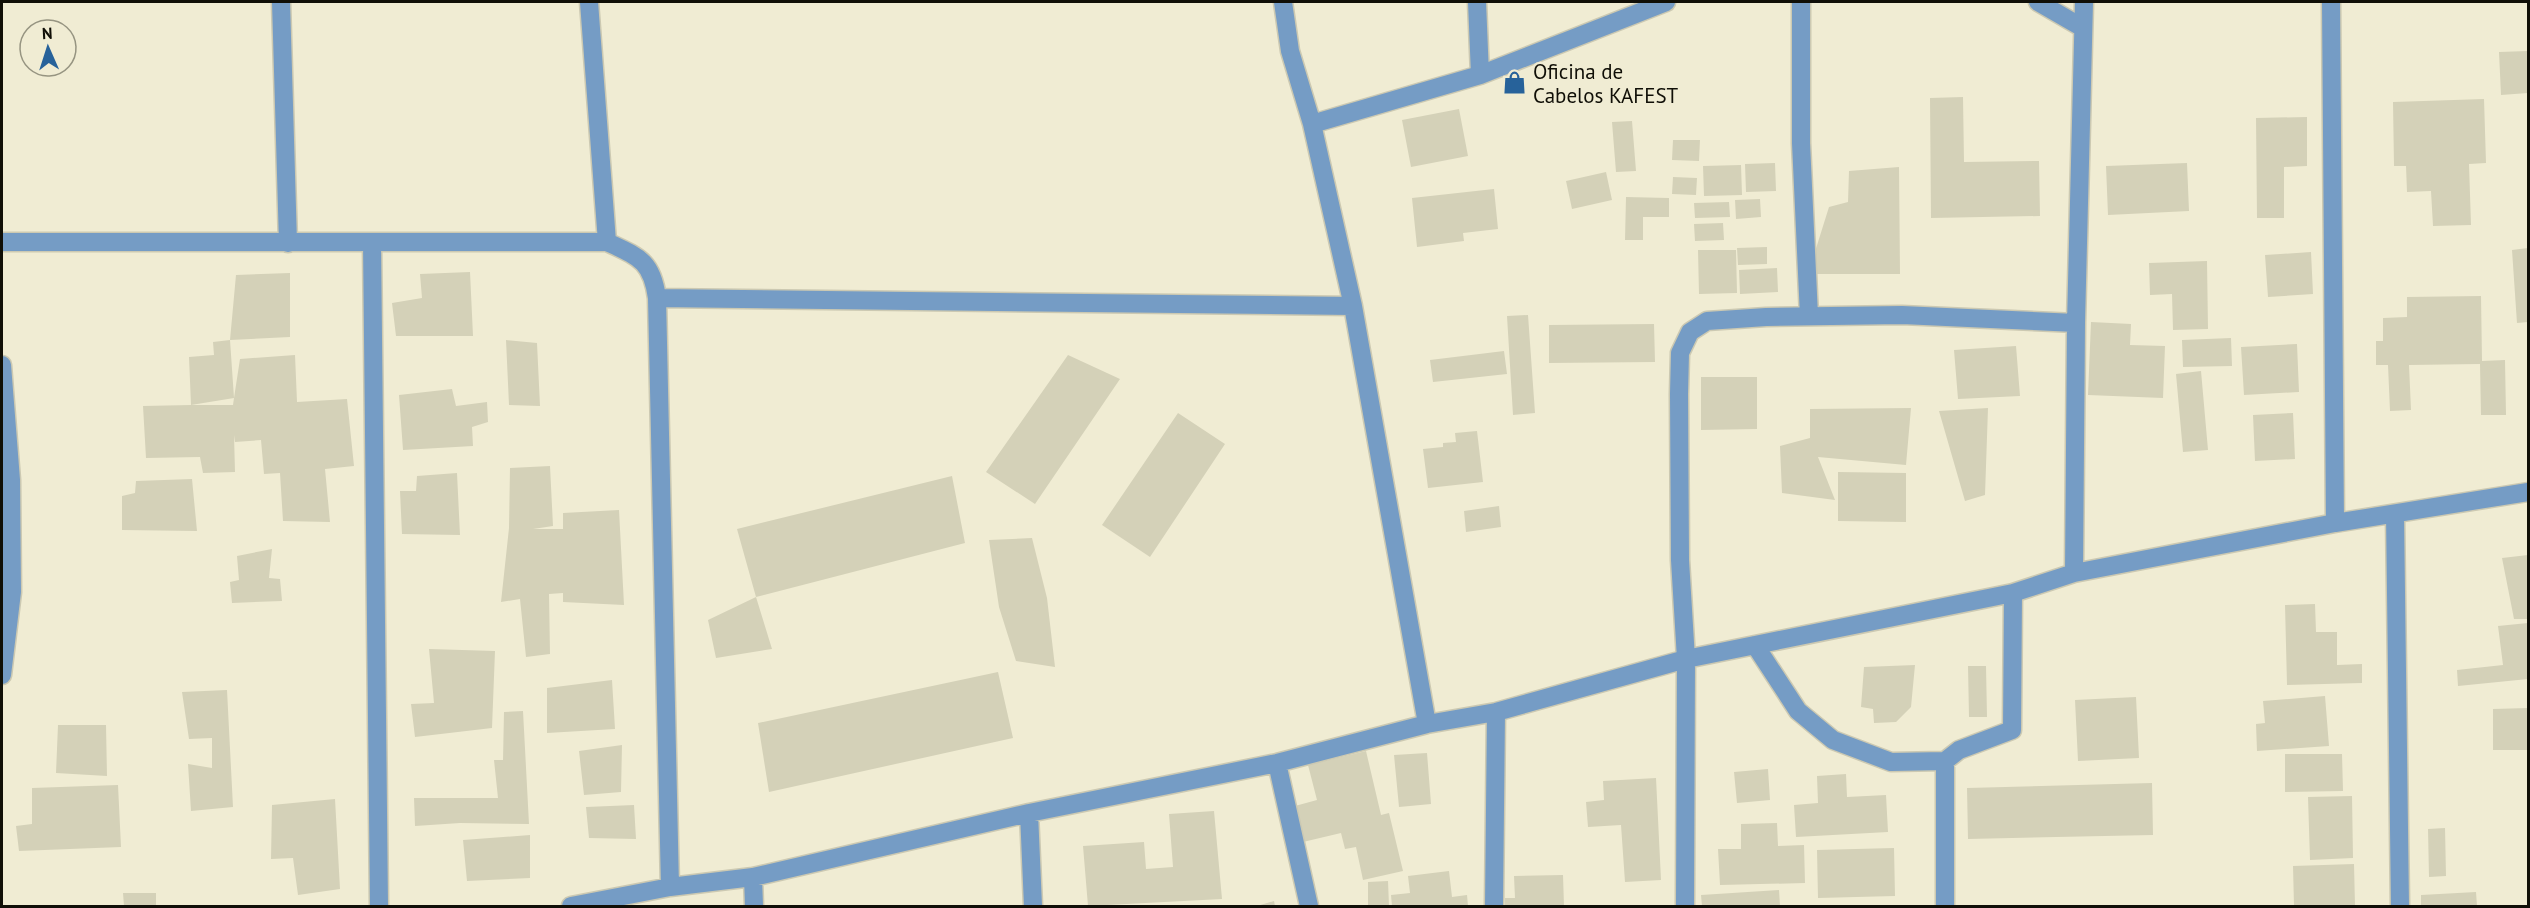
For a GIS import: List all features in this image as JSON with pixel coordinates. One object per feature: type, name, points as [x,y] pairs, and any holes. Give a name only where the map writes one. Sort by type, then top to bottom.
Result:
[{"type":"street","points":[[281,2],[288,243]]},
{"type":"street","points":[[589,2],[607,242]]},
{"type":"street","points":[[1283,2],[1290,51],[1312,124],[1353,306],[1427,724]]},
{"type":"street","points":[[1478,2],[1480,75]]},
{"type":"street","points":[[1312,124],[1480,75],[1666,2]]},
{"type":"street","points":[[1801,2],[1801,143],[1809,316]]},
{"type":"street","points":[[2038,2],[2084,28]]},
{"type":"street","points":[[2074,573],[2076,322],[2084,2]]},
{"type":"street","points":[[2331,2],[2335,523]]},
{"type":"street","points":[[2,242],[607,242],[637,256],[654,276],[657,298],[670,887]]},
{"type":"street","points":[[372,243],[379,906]]},
{"type":"street","points":[[657,298],[1353,306]]},
{"type":"street","points":[[1685,906],[1686,659],[1680,560],[1680,353],[1690,332],[1707,321],[1809,316],[1902,315],[2076,322]]},
{"type":"street","points":[[2,365],[11,480],[12,592],[2,675]]},
{"type":"street","points":[[571,906],[670,887],[753,877],[1029,813],[1277,764],[1427,724],[1496,712],[1686,659],[2013,593],[2074,573],[2335,523],[2529,492]]},
{"type":"street","points":[[2395,514],[2400,906]]},
{"type":"street","points":[[1755,645],[1798,711],[1833,740],[1891,762],[1945,761],[1959,750],[2012,730],[2013,593]]},
{"type":"street","points":[[1494,906],[1496,712]]},
{"type":"street","points":[[1945,761],[1945,906]]},
{"type":"street","points":[[1277,764],[1310,906]]},
{"type":"street","points":[[1029,813],[1033,906]]},
{"type":"street","points":[[753,877],[754,906]]},
{"type":"building","points":[[2528,51],[2528,93],[2501,95],[2499,52]]},
{"type":"building","points":[[1963,97],[1964,162],[2039,161],[2040,216],[1931,218],[1930,98]]},
{"type":"building","points":[[2484,99],[2486,163],[2469,164],[2471,225],[2433,226],[2431,191],[2407,192],[2406,166],[2394,166],[2393,102]]},
{"type":"building","points":[[1459,109],[1468,156],[1411,167],[1402,120]]},
{"type":"building","points":[[2307,117],[2307,166],[2284,167],[2284,218],[2257,218],[2256,118]]},
{"type":"building","points":[[1632,121],[1636,171],[1616,172],[1612,122]]},
{"type":"building","points":[[1673,140],[1700,140],[1699,161],[1672,160]]},
{"type":"building","points":[[1775,163],[1776,191],[1746,192],[1745,164]]},
{"type":"building","points":[[2187,163],[2189,211],[2108,215],[2106,166]]},
{"type":"building","points":[[1741,165],[1742,195],[1704,196],[1703,166]]},
{"type":"building","points":[[1899,167],[1900,274],[1808,274],[1829,207],[1848,202],[1849,171]]},
{"type":"building","points":[[1606,172],[1612,200],[1572,209],[1566,181]]},
{"type":"building","points":[[1673,177],[1697,178],[1696,195],[1672,194]]},
{"type":"building","points":[[1494,189],[1498,229],[1463,233],[1464,241],[1417,247],[1412,198]]},
{"type":"building","points":[[1626,197],[1669,198],[1669,217],[1643,217],[1643,240],[1625,240]]},
{"type":"building","points":[[1760,199],[1761,217],[1736,219],[1735,200]]},
{"type":"building","points":[[1729,202],[1730,217],[1695,218],[1694,203]]},
{"type":"building","points":[[1723,223],[1724,240],[1695,241],[1694,224]]},
{"type":"building","points":[[1767,247],[1767,264],[1738,265],[1737,248]]},
{"type":"building","points":[[2528,248],[2528,322],[2517,323],[2512,250]]},
{"type":"building","points":[[1698,250],[1736,250],[1737,293],[1699,294]]},
{"type":"building","points":[[2311,252],[2313,294],[2268,297],[2265,255]]},
{"type":"building","points":[[2207,261],[2208,329],[2173,330],[2172,294],[2150,295],[2149,263]]},
{"type":"building","points":[[1777,268],[1778,292],[1740,294],[1739,270]]},
{"type":"building","points":[[470,272],[473,336],[396,336],[392,303],[422,298],[420,274]]},
{"type":"building","points":[[290,273],[290,337],[230,340],[236,275]]},
{"type":"building","points":[[2481,296],[2482,361],[2505,360],[2506,415],[2481,415],[2480,364],[2409,365],[2411,410],[2390,411],[2388,365],[2376,365],[2376,341],[2383,341],[2383,318],[2407,317],[2407,297]]},
{"type":"building","points":[[1528,315],[1535,413],[1513,415],[1507,316]]},
{"type":"building","points":[[2091,322],[2131,324],[2130,345],[2165,346],[2163,398],[2088,395]]},
{"type":"building","points":[[1654,324],[1655,362],[1549,363],[1549,325]]},
{"type":"building","points":[[2231,338],[2232,366],[2183,367],[2182,340]]},
{"type":"building","points":[[230,340],[234,398],[191,405],[189,357],[214,355],[213,342]]},
{"type":"building","points":[[506,340],[537,343],[540,406],[509,405]]},
{"type":"building","points":[[2297,344],[2299,392],[2244,395],[2241,347]]},
{"type":"building","points":[[2016,346],[2020,396],[1958,399],[1954,350]]},
{"type":"building","points":[[1504,351],[1507,374],[1433,382],[1430,360]]},
{"type":"building","points":[[295,355],[297,402],[347,399],[354,466],[325,469],[330,522],[283,521],[280,473],[264,474],[261,440],[235,442],[234,435],[235,472],[203,473],[200,457],[146,458],[143,406],[233,405],[240,359]]},
{"type":"building","points":[[1068,355],[1120,379],[1035,504],[986,472]]},
{"type":"building","points":[[2201,371],[2208,450],[2183,452],[2176,374]]},
{"type":"building","points":[[1701,377],[1757,377],[1757,429],[1701,430]]},
{"type":"building","points":[[452,389],[456,406],[487,402],[488,422],[472,427],[473,446],[403,450],[399,395]]},
{"type":"building","points":[[1911,408],[1906,465],[1818,457],[1835,500],[1782,493],[1780,446],[1810,438],[1810,409]]},
{"type":"building","points":[[1988,408],[1985,495],[1965,501],[1939,411]]},
{"type":"building","points":[[1178,413],[1225,444],[1150,557],[1102,525]]},
{"type":"building","points":[[2293,413],[2295,459],[2255,461],[2253,415]]},
{"type":"building","points":[[1477,431],[1483,482],[1428,488],[1423,449],[1443,447],[1443,443],[1456,442],[1455,433]]},
{"type":"building","points":[[550,466],[553,526],[533,529],[563,529],[563,513],[619,510],[624,605],[563,602],[563,593],[549,594],[550,654],[526,657],[520,599],[501,602],[509,528],[510,468]]},
{"type":"building","points":[[1838,472],[1906,473],[1906,522],[1838,521]]},
{"type":"building","points":[[457,473],[460,535],[402,534],[400,491],[416,491],[417,476]]},
{"type":"building","points":[[952,476],[965,543],[756,597],[737,529]]},
{"type":"building","points":[[192,479],[197,531],[122,530],[122,496],[135,493],[136,481]]},
{"type":"building","points":[[1499,506],[1501,527],[1466,532],[1464,511]]},
{"type":"building","points":[[1032,538],[1047,598],[1055,667],[1016,661],[999,607],[989,540]]},
{"type":"building","points":[[272,549],[269,578],[280,579],[282,601],[232,603],[230,582],[239,580],[237,556]]},
{"type":"building","points":[[2528,555],[2528,619],[2514,619],[2502,558]]},
{"type":"building","points":[[756,597],[772,649],[716,658],[708,620]]},
{"type":"building","points":[[2315,604],[2316,632],[2337,632],[2337,665],[2362,664],[2362,683],[2287,685],[2285,605]]},
{"type":"building","points":[[2528,623],[2528,679],[2458,686],[2457,670],[2503,665],[2498,626]]},
{"type":"building","points":[[429,649],[495,651],[492,728],[415,737],[411,704],[434,703]]},
{"type":"building","points":[[1915,665],[1911,707],[1896,722],[1874,723],[1873,709],[1861,707],[1864,667]]},
{"type":"building","points":[[1968,666],[1986,666],[1987,717],[1969,717]]},
{"type":"building","points":[[998,672],[1013,738],[769,792],[758,723]]},
{"type":"building","points":[[612,680],[615,729],[547,733],[547,688]]},
{"type":"building","points":[[227,690],[233,807],[191,811],[188,764],[212,768],[212,738],[189,739],[182,692]]},
{"type":"building","points":[[2325,696],[2329,746],[2257,751],[2256,724],[2265,723],[2263,701]]},
{"type":"building","points":[[2136,697],[2139,758],[2078,761],[2075,700]]},
{"type":"building","points":[[2528,708],[2528,750],[2493,750],[2493,709]]},
{"type":"building","points":[[523,711],[529,824],[460,823],[415,826],[414,798],[498,798],[494,760],[503,760],[504,712]]},
{"type":"building","points":[[58,725],[106,725],[107,776],[56,773]]},
{"type":"building","points":[[622,745],[621,792],[584,795],[579,751]]},
{"type":"building","points":[[1366,751],[1381,815],[1389,813],[1403,871],[1363,880],[1356,847],[1345,849],[1341,833],[1303,842],[1295,806],[1317,800],[1308,765]]},
{"type":"building","points":[[1427,753],[1431,804],[1399,807],[1394,755]]},
{"type":"building","points":[[2285,754],[2342,754],[2343,791],[2285,792]]},
{"type":"building","points":[[1768,769],[1770,800],[1737,803],[1734,772]]},
{"type":"building","points":[[1846,774],[1847,797],[1886,795],[1888,832],[1796,837],[1794,805],[1818,803],[1817,776]]},
{"type":"building","points":[[1656,778],[1661,880],[1625,882],[1621,825],[1588,827],[1586,802],[1604,800],[1603,781]]},
{"type":"building","points":[[2152,783],[2153,835],[1968,839],[1967,788]]},
{"type":"building","points":[[118,785],[121,847],[19,851],[16,826],[32,824],[32,788]]},
{"type":"building","points":[[2352,796],[2353,858],[2310,860],[2308,797]]},
{"type":"building","points":[[335,799],[340,889],[298,895],[293,858],[271,859],[272,805]]},
{"type":"building","points":[[634,805],[636,839],[589,838],[586,807]]},
{"type":"building","points":[[1214,811],[1222,899],[1088,906],[1083,846],[1144,842],[1146,869],[1173,867],[1169,814]]},
{"type":"building","points":[[1777,823],[1778,846],[1804,845],[1805,883],[1720,885],[1718,849],[1741,849],[1741,824]]},
{"type":"building","points":[[2445,828],[2446,876],[2429,877],[2428,829]]},
{"type":"building","points":[[530,835],[530,878],[467,881],[463,840]]},
{"type":"building","points":[[1894,848],[1895,896],[1818,898],[1817,850]]},
{"type":"building","points":[[2354,864],[2355,906],[2294,906],[2293,866]]},
{"type":"building","points":[[1449,871],[1452,897],[1467,895],[1468,906],[1392,906],[1391,895],[1410,893],[1408,876]]},
{"type":"building","points":[[1563,875],[1564,906],[1505,906],[1505,898],[1515,898],[1514,876]]},
{"type":"building","points":[[1388,881],[1389,906],[1368,906],[1368,882]]},
{"type":"building","points":[[1779,890],[1780,906],[1702,906],[1701,895]]},
{"type":"building","points":[[2476,892],[2477,906],[2421,906],[2421,895]]},
{"type":"building","points":[[123,893],[156,893],[156,906],[124,906]]},
{"type":"building","points":[[1274,901],[1275,906],[1257,906]]},
{"type":"place","name":"Oficina de Cabelos KAFEST","points":[[1515,83]]}]
